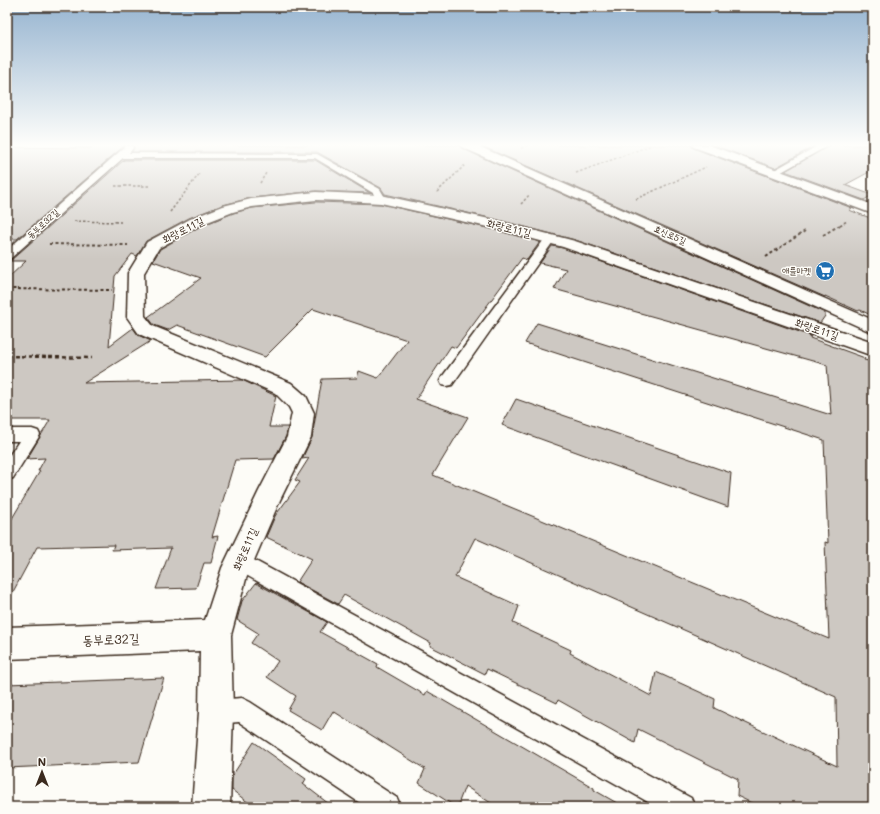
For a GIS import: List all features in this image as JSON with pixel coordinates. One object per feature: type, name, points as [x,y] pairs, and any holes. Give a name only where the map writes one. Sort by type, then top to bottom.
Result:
[{"type":"street","name":"효신로5길","points":[[554,183],[873,327]]},
{"type":"street","points":[[800,183],[873,210]]},
{"type":"street","name":"화랑로11길","points":[[211,807],[216,712],[216,635],[224,600],[239,561],[299,437],[303,413],[298,402],[283,388],[146,330],[136,317],[136,273],[153,245],[195,222],[228,209],[251,203],[316,196],[382,199],[494,224],[569,244],[873,348]]},
{"type":"street","name":"동부로32길","points":[[7,643],[216,635]]},
{"type":"lane","name":"동부로32길","points":[[7,256],[88,183]]},
{"type":"lane","points":[[363,183],[377,191],[382,199]]},
{"type":"lane","points":[[447,381],[550,239]]},
{"type":"lane","points":[[7,435],[32,435],[7,473]]},
{"type":"lane","points":[[239,561],[682,807]]},
{"type":"lane","points":[[216,712],[242,710],[388,807]]},
{"type":"path","points":[[20,244],[153,245],[158,227],[193,183]]},
{"type":"path","points":[[251,203],[252,196],[260,183]]},
{"type":"path","points":[[421,208],[447,183]]},
{"type":"path","points":[[612,209],[671,183]]},
{"type":"path","points":[[86,185],[150,186]]},
{"type":"path","points":[[46,221],[121,222]]},
{"type":"path","points":[[747,270],[805,231]]},
{"type":"path","points":[[7,289],[136,290]]},
{"type":"path","points":[[7,356],[92,358]]},
{"type":"building","points":[[7,183],[81,183],[17,239],[7,239]]},
{"type":"building","points":[[98,183],[353,183],[370,193],[316,191],[251,198],[223,205],[189,218],[146,241],[137,256],[132,254],[115,276],[109,346],[133,328],[138,335],[151,341],[84,383],[242,380],[276,396],[269,427],[288,427],[286,436],[274,459],[235,460],[212,537],[218,536],[211,563],[204,563],[196,588],[156,589],[171,548],[112,550],[114,545],[37,547],[7,603],[7,527],[40,471],[38,471],[45,458],[27,459],[50,420],[7,420],[7,279],[26,261],[10,261]]},
{"type":"building","points":[[372,183],[538,183],[825,313],[825,316],[820,323],[575,240],[494,219],[385,194],[381,188]]},
{"type":"building","points":[[565,183],[786,183],[852,208],[849,210],[873,219],[873,316],[825,297]]},
{"type":"building","points":[[818,183],[849,183],[845,185],[872,195],[864,200]]},
{"type":"building","points":[[316,202],[381,204],[492,229],[540,242],[527,260],[522,258],[456,348],[451,346],[416,399],[468,417],[433,475],[829,639],[825,542],[828,543],[824,440],[525,343],[537,323],[831,415],[827,365],[554,289],[566,269],[540,263],[552,246],[563,248],[811,336],[810,338],[865,358],[864,360],[873,362],[873,807],[760,807],[737,796],[738,779],[638,729],[635,743],[558,700],[557,703],[487,669],[485,674],[430,646],[431,643],[344,595],[338,604],[297,582],[312,559],[266,537],[275,516],[300,482],[295,480],[309,458],[302,459],[312,437],[322,379],[357,378],[359,371],[378,378],[407,340],[313,309],[265,357],[177,325],[168,330],[154,325],[148,317],[201,278],[153,261],[160,249],[201,226],[233,213],[252,208]],"holes":[[[475,538],[836,697],[837,766],[714,708],[715,699],[656,672],[651,696],[570,653],[571,650],[513,623],[519,606],[455,577]]]},
{"type":"building","points":[[516,399],[731,473],[728,507],[502,425]]},
{"type":"building","points":[[256,583],[327,622],[320,632],[378,664],[377,667],[425,695],[427,691],[624,807],[497,807],[465,786],[456,807],[419,783],[425,769],[333,711],[322,730],[288,710],[296,696],[267,677],[278,661],[251,643],[258,633],[237,620],[242,601]]},
{"type":"building","points":[[164,678],[139,762],[7,768],[7,684]]},
{"type":"building","points":[[254,742],[306,779],[303,784],[333,807],[254,807],[232,790],[232,776]]},
{"type":"place","name":"애플마켓","points":[[825,271]]}]
